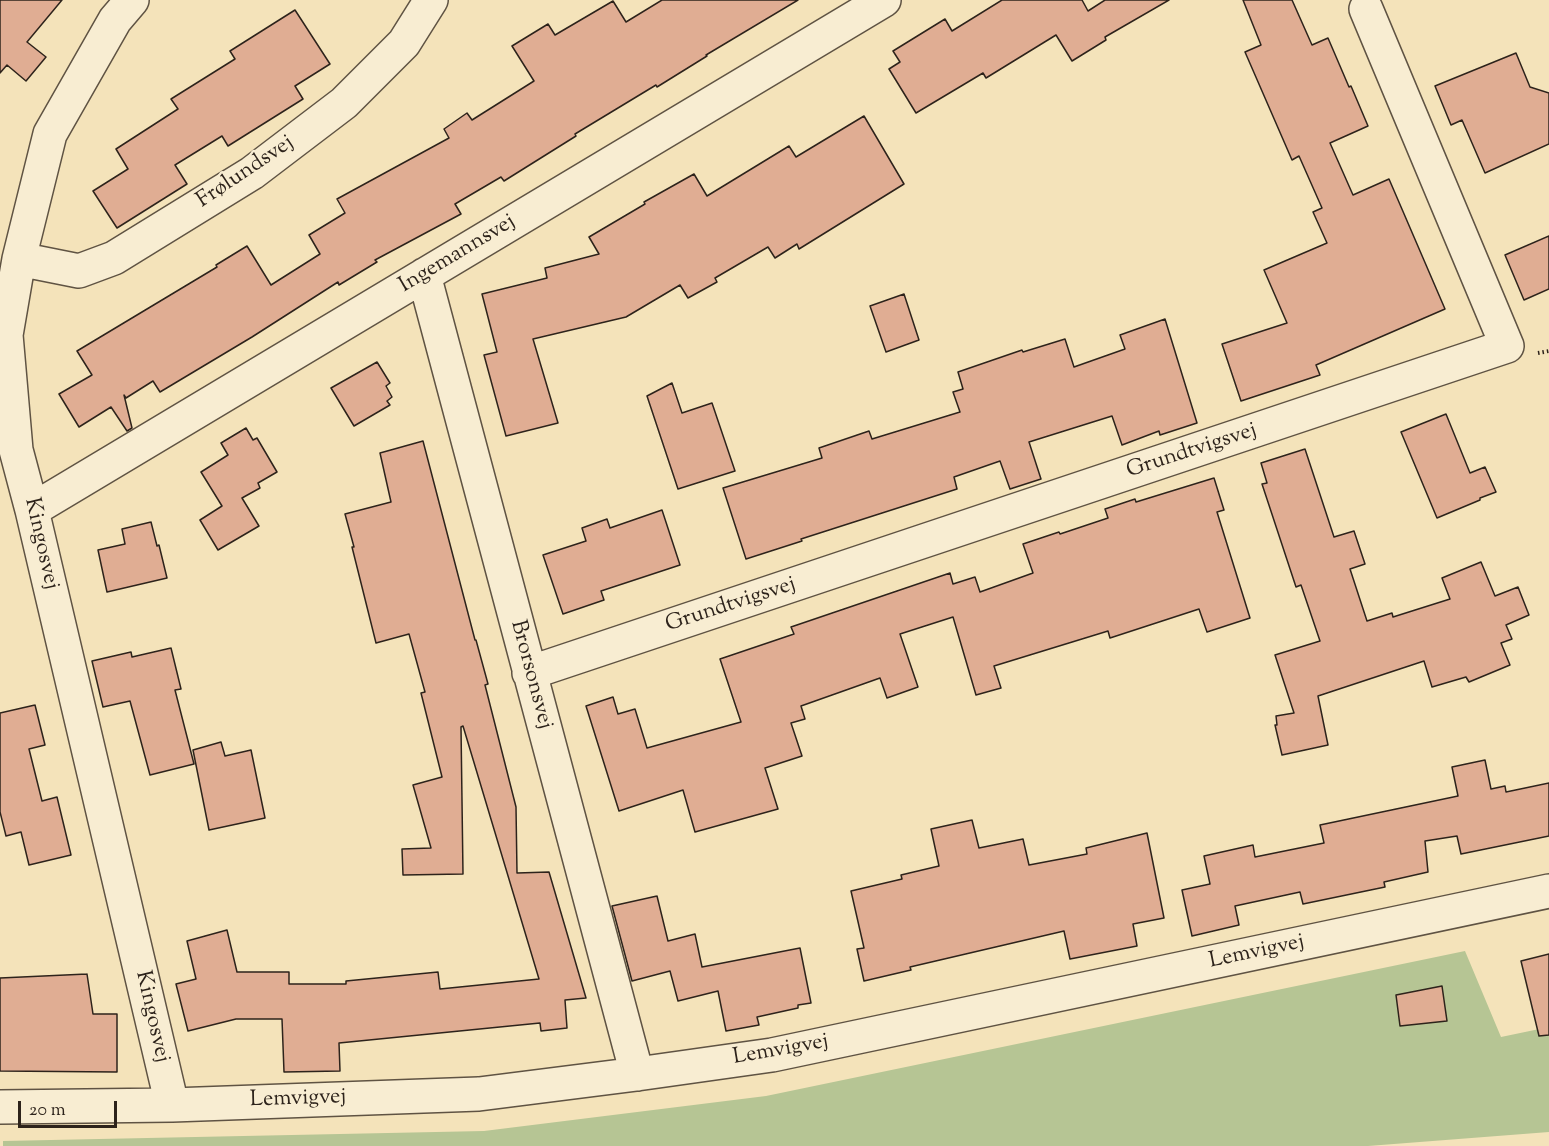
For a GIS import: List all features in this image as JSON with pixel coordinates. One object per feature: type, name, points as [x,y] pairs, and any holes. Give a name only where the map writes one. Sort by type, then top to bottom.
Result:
[{"type":"street","name":"Kingosvej","points":[[132,0],[116,20],[50,134],[19,259],[3,336],[16,450],[172,1105]]},
{"type":"street","name":"Frølundsvej","points":[[19,259],[79,271],[114,258],[252,173],[344,103],[404,43],[431,0]]},
{"type":"street","name":"Ingemannsvej","points":[[32,510],[884,0]]},
{"type":"street","name":"Grundtvigsvej","points":[[529,673],[1508,346],[1366,9]]},
{"type":"street","name":"Brorsonsvej","points":[[424,275],[637,1074]]},
{"type":"street","name":"Lemvigvej","points":[[0,1107],[172,1105],[479,1094],[637,1074],[772,1055],[1549,891]]},
{"type":"green space","points":[[1465,951],[1501,1037],[1549,1027],[1549,1132],[1368,1146],[3,1146],[3,1141],[484,1131],[766,1096]]},
{"type":"building","points":[[0,0],[62,0],[27,42],[46,57],[26,81],[7,65],[0,73]]},
{"type":"building","points":[[662,0],[798,0],[657,87],[656,85],[575,134],[576,136],[504,181],[501,177],[455,204],[461,214],[375,260],[377,262],[339,285],[338,282],[160,392],[153,381],[126,398],[124,395],[132,428],[127,431],[111,407],[79,427],[59,394],[92,375],[77,351],[217,267],[216,265],[247,246],[271,285],[320,254],[309,235],[345,213],[337,199],[449,138],[444,129],[467,113],[472,120],[534,81],[512,46],[548,24],[555,35],[613,1],[626,22]]},
{"type":"building","points":[[1002,0],[1082,0],[1088,11],[1105,0],[1169,0],[1105,37],[1106,40],[1072,61],[1056,35],[986,78],[983,73],[916,113],[889,69],[900,62],[893,51],[945,19],[952,31]]},
{"type":"building","points":[[1243,0],[1292,0],[1312,45],[1328,38],[1368,126],[1330,143],[1353,195],[1389,179],[1445,309],[1316,365],[1320,375],[1241,401],[1222,344],[1287,323],[1264,270],[1327,243],[1313,212],[1322,208],[1299,156],[1292,160],[1245,52],[1261,45]]},
{"type":"building","points":[[295,10],[330,64],[295,86],[303,99],[228,146],[222,136],[175,165],[187,184],[117,228],[93,191],[128,169],[116,149],[178,109],[171,99],[235,59],[230,51]]},
{"type":"building","points":[[1516,53],[1530,87],[1549,93],[1549,144],[1485,173],[1462,120],[1451,125],[1435,86]]},
{"type":"building","points":[[864,116],[904,184],[799,249],[797,244],[775,258],[768,247],[715,278],[717,282],[688,298],[680,285],[626,317],[533,339],[558,423],[506,436],[484,355],[497,352],[482,294],[547,278],[545,268],[599,254],[589,237],[694,174],[707,196],[789,146],[796,157]]},
{"type":"building","points":[[1549,236],[1549,289],[1524,300],[1505,255]]},
{"type":"building","points":[[904,294],[919,340],[886,352],[870,306]]},
{"type":"building","points":[[1165,319],[1197,423],[1160,435],[1159,431],[1122,445],[1112,416],[1029,442],[1041,479],[1010,489],[1000,461],[954,477],[957,489],[746,559],[723,488],[822,458],[819,448],[869,431],[872,439],[960,412],[953,392],[963,389],[958,372],[1022,350],[1023,352],[1065,339],[1074,367],[1125,349],[1120,335]]},
{"type":"building","points":[[377,362],[390,383],[386,386],[392,397],[387,401],[390,405],[354,426],[331,388]]},
{"type":"building","points":[[672,383],[682,413],[712,403],[735,471],[678,489],[647,396]]},
{"type":"building","points":[[1446,414],[1470,473],[1485,467],[1496,492],[1437,518],[1401,432]]},
{"type":"building","points":[[246,428],[253,440],[257,438],[277,472],[258,483],[260,488],[242,498],[259,526],[218,550],[200,520],[222,506],[201,472],[228,455],[221,443]]},
{"type":"building","points":[[423,441],[488,684],[485,685],[516,807],[517,873],[549,872],[586,998],[565,1000],[567,1028],[541,1031],[540,1023],[339,1043],[340,1071],[284,1072],[282,1019],[236,1019],[188,1031],[176,984],[196,979],[187,941],[227,930],[237,972],[289,972],[289,984],[346,984],[346,981],[438,972],[440,989],[539,979],[463,726],[461,727],[463,874],[403,875],[402,849],[431,848],[413,785],[442,777],[421,693],[425,692],[409,634],[376,643],[345,514],[391,502],[380,453]]},
{"type":"building","points":[[1305,449],[1334,537],[1354,531],[1365,564],[1350,569],[1367,621],[1392,613],[1393,617],[1450,599],[1442,578],[1481,562],[1495,596],[1518,587],[1529,615],[1506,625],[1512,639],[1501,643],[1510,665],[1469,682],[1466,677],[1432,687],[1424,661],[1318,696],[1328,745],[1282,755],[1275,725],[1277,725],[1276,716],[1294,713],[1275,655],[1320,641],[1301,585],[1296,587],[1262,484],[1267,483],[1261,463]]},
{"type":"building","points":[[1214,478],[1224,510],[1217,512],[1250,618],[1207,632],[1199,609],[1110,638],[1108,631],[994,666],[1001,688],[976,695],[953,617],[900,634],[918,687],[887,698],[880,678],[801,706],[805,719],[791,723],[802,756],[765,768],[778,809],[695,832],[683,790],[619,811],[586,706],[613,697],[618,714],[635,709],[647,748],[741,722],[720,659],[794,634],[791,627],[950,573],[953,584],[975,577],[980,592],[1033,573],[1023,544],[1108,518],[1105,509]]},
{"type":"building","points":[[662,510],[680,565],[601,591],[604,600],[563,614],[543,555],[586,541],[582,528],[607,519],[610,528]]},
{"type":"building","points":[[151,522],[167,578],[107,592],[98,550],[125,544],[122,529]]},
{"type":"building","points":[[171,648],[181,689],[175,690],[194,764],[150,775],[130,701],[103,707],[92,661],[131,652],[132,657]]},
{"type":"building","points":[[35,705],[45,745],[29,749],[42,801],[57,797],[71,855],[29,865],[21,832],[6,836],[0,812],[0,713]]},
{"type":"building","points":[[221,742],[225,756],[251,750],[265,818],[209,830],[193,750]]},
{"type":"building","points":[[1485,760],[1491,789],[1505,786],[1506,792],[1549,783],[1549,836],[1461,854],[1457,836],[1425,841],[1428,872],[1384,882],[1385,887],[1303,904],[1300,892],[1235,906],[1239,925],[1192,936],[1182,890],[1210,884],[1204,856],[1253,845],[1255,857],[1324,843],[1320,825],[1458,796],[1452,767]]},
{"type":"building","points":[[972,820],[979,848],[1023,839],[1029,865],[1087,854],[1086,848],[1147,833],[1164,918],[1133,924],[1137,946],[1070,959],[1064,931],[910,967],[911,970],[864,981],[857,949],[864,948],[851,891],[902,879],[901,875],[939,866],[931,829]]},
{"type":"building","points":[[657,896],[668,941],[695,934],[702,967],[800,948],[811,1003],[757,1017],[759,1025],[726,1031],[718,991],[678,1001],[670,971],[632,981],[612,906]]},
{"type":"building","points":[[1549,954],[1549,1035],[1539,1036],[1521,961]]},
{"type":"building","points":[[87,974],[93,1014],[117,1014],[117,1072],[0,1071],[0,978]]},
{"type":"building","points":[[1442,986],[1447,1021],[1400,1026],[1396,995]]}]
